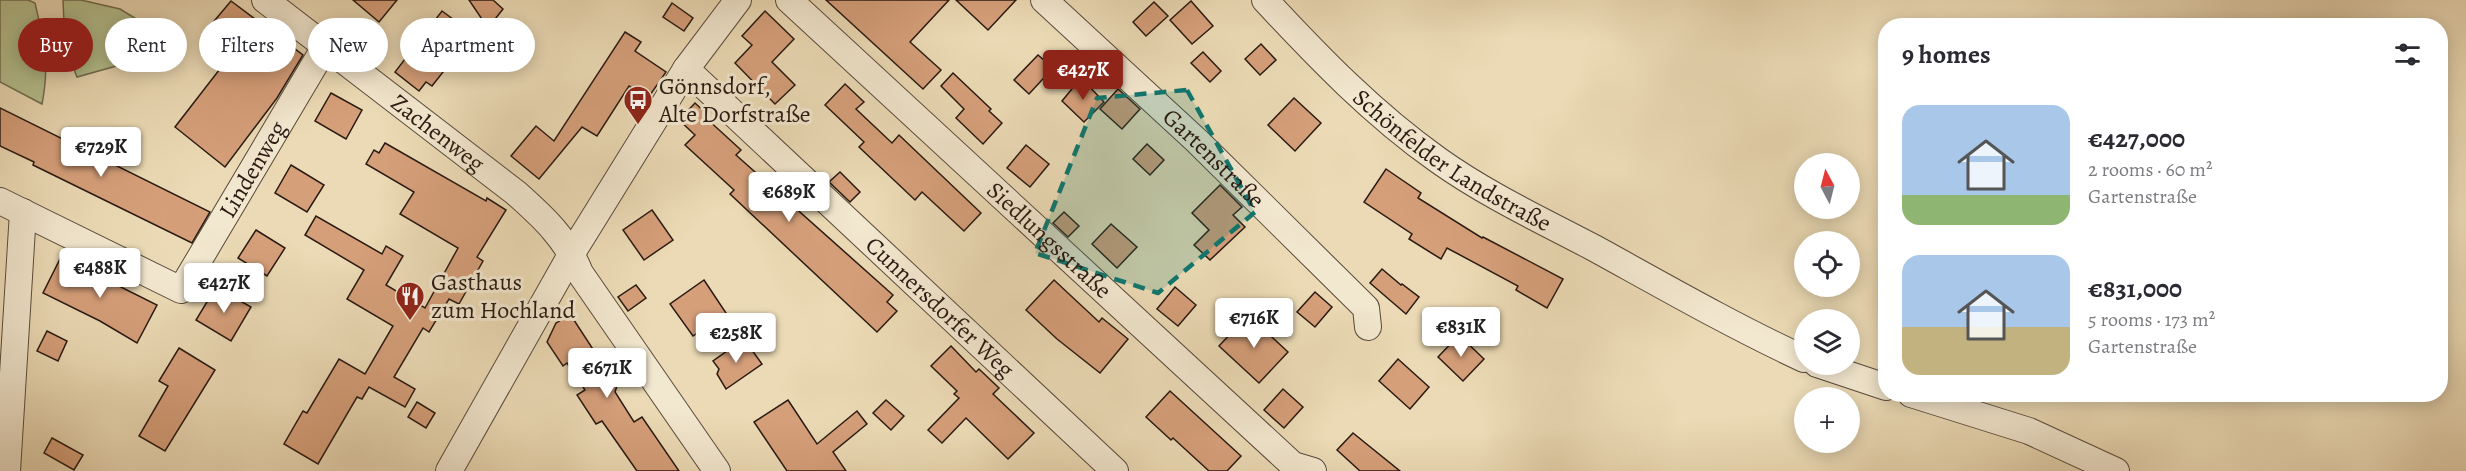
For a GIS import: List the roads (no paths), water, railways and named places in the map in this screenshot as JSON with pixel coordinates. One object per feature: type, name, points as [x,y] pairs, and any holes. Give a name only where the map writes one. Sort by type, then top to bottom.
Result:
[{"type":"street","name":"Zachenweg","points":[[265,0],[308,34]]},
{"type":"street","points":[[449,471],[572,253],[686,69],[738,0]]},
{"type":"street","name":"Siedlungsstraße","points":[[789,0],[1293,465],[1313,471]]},
{"type":"street","name":"Gartenstraße","points":[[1044,0],[1197,141],[1366,308],[1368,327]]},
{"type":"street","name":"Schönfelder Landstraße","points":[[1265,0],[1336,75],[1386,120],[1439,161],[1495,195],[1664,287],[1794,354]]},
{"type":"street","name":"Cunnersdorfer Weg","points":[[686,69],[1115,471]]},
{"type":"street","name":"Lindenweg","points":[[23,212],[181,291],[310,72]]},
{"type":"street","name":"Zachenweg","points":[[358,72],[516,193],[548,223],[572,253],[580,273],[717,471]]},
{"type":"street","points":[[0,201],[23,212],[7,471]]},
{"type":"street","points":[[1850,375],[1878,384]]},
{"type":"street","points":[[1937,402],[2029,431],[2116,471]]},
{"type":"place","name":"Gönnsdorf, Alte Dorfstraße","points":[[638,126]]},
{"type":"place","name":"Gasthaus zum Hochland","points":[[410,322]]}]
